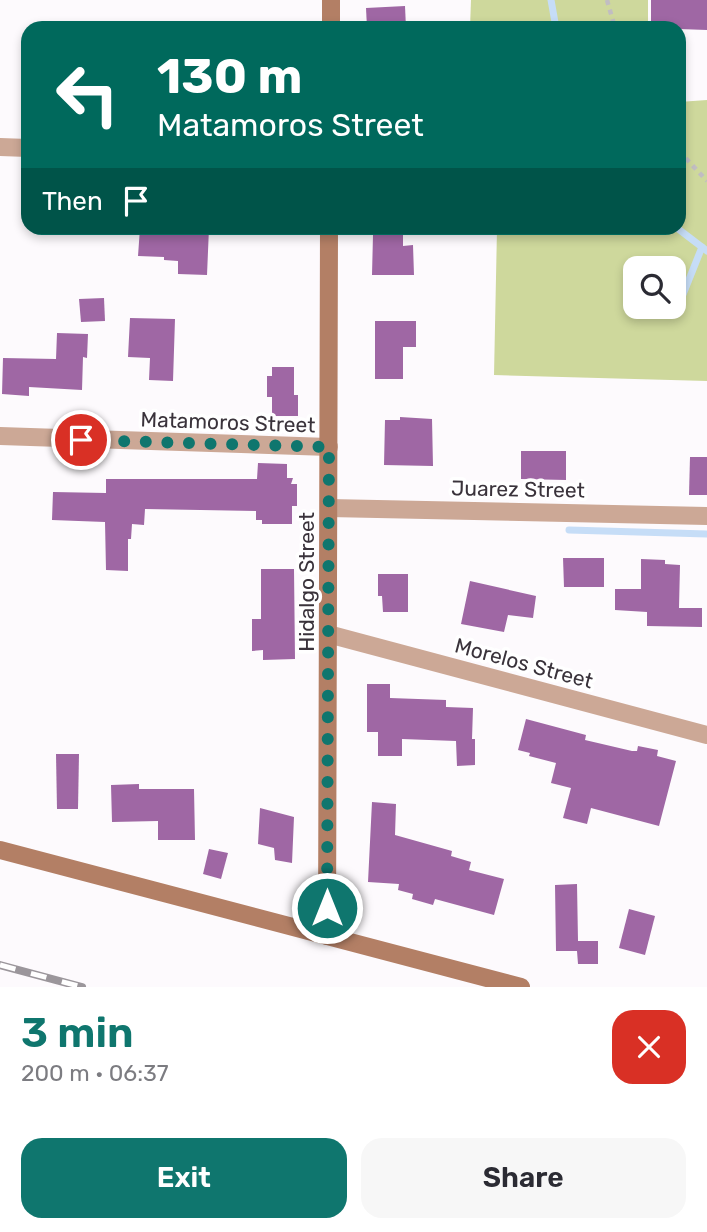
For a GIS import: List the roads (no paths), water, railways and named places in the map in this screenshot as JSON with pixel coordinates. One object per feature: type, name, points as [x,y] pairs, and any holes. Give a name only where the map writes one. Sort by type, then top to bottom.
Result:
[{"type":"street","points":[[331,0],[331,21]]},
{"type":"street","points":[[0,147],[21,148]]},
{"type":"street","name":"Hidalgo Street","points":[[327,936],[329,235]]},
{"type":"street","name":"Matamoros Street","points":[[0,436],[329,447]]},
{"type":"street","name":"Juarez Street","points":[[328,508],[707,516]]},
{"type":"street","name":"Morelos Street","points":[[328,634],[707,735]]},
{"type":"street","points":[[0,850],[521,987]]},
{"type":"waterway","points":[[551,0],[555,21]]},
{"type":"waterway","points":[[686,235],[707,251]]},
{"type":"waterway","points":[[686,287],[702,247]]},
{"type":"waterway","points":[[569,530],[707,534]]},
{"type":"railway","points":[[0,965],[82,987]]}]
